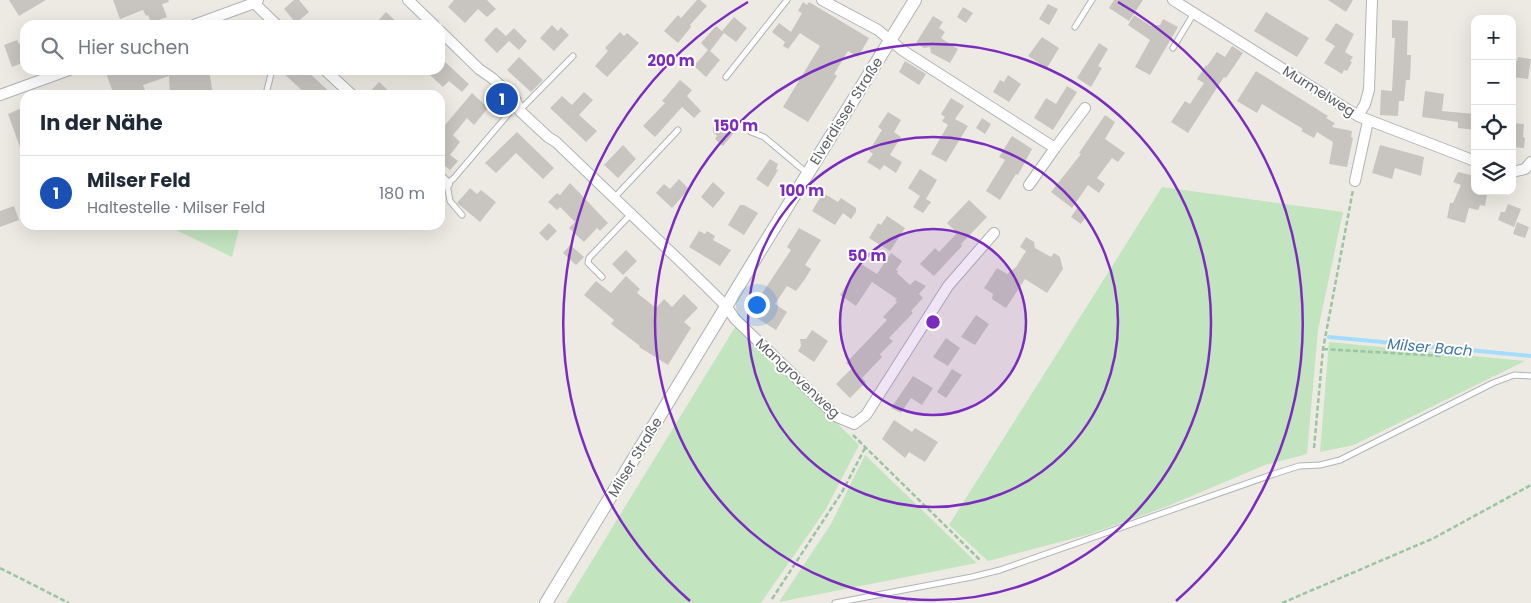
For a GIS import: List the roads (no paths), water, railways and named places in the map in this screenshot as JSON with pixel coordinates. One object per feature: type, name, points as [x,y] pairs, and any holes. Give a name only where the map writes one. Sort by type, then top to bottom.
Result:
[{"type":"street","points":[[408,0],[429,20]]},
{"type":"street","points":[[822,0],[891,39]]},
{"type":"street","name":"Elverdisser Straße","points":[[724,309],[916,0]]},
{"type":"street","name":"Murmelweg","points":[[1174,0],[1358,116],[1471,160]]},
{"type":"street","points":[[1358,116],[1365,104],[1369,90],[1372,0]]},
{"type":"street","points":[[207,20],[256,2],[272,20]]},
{"type":"street","name":"Mangrovenweg","points":[[445,36],[479,69],[492,78],[514,100],[518,108],[631,214],[724,309],[837,417],[854,424],[866,415],[948,286],[994,233]]},
{"type":"street","name":"Elverdisser Straße","points":[[891,39],[902,50],[1055,148]]},
{"type":"street","points":[[0,95],[55,75]]},
{"type":"street","points":[[330,75],[347,90]]},
{"type":"street","points":[[1029,185],[1085,108]]},
{"type":"street","points":[[1355,181],[1368,121]]},
{"type":"street","points":[[1516,171],[1525,169],[1531,162]]},
{"type":"street","name":"Milser Straße","points":[[546,603],[724,309]]},
{"type":"lane","points":[[726,77],[787,0]]},
{"type":"lane","points":[[1075,28],[1092,0]]},
{"type":"lane","points":[[1173,48],[1194,13]]},
{"type":"lane","points":[[445,180],[454,178],[518,108],[573,56]]},
{"type":"lane","points":[[267,90],[271,75]]},
{"type":"lane","points":[[614,198],[678,130]]},
{"type":"lane","points":[[751,132],[764,137],[807,174]]},
{"type":"lane","points":[[445,187],[450,201],[462,215]]},
{"type":"lane","points":[[602,277],[588,264],[589,258],[631,214]]},
{"type":"lane","points":[[836,603],[972,578],[1000,570],[1298,466],[1320,465],[1340,460],[1492,383],[1514,375],[1531,376]]},
{"type":"waterway","name":"Milser Bach","points":[[1329,337],[1531,356]]},
{"type":"place","name":"Milser Feld","points":[[502,99]]}]
